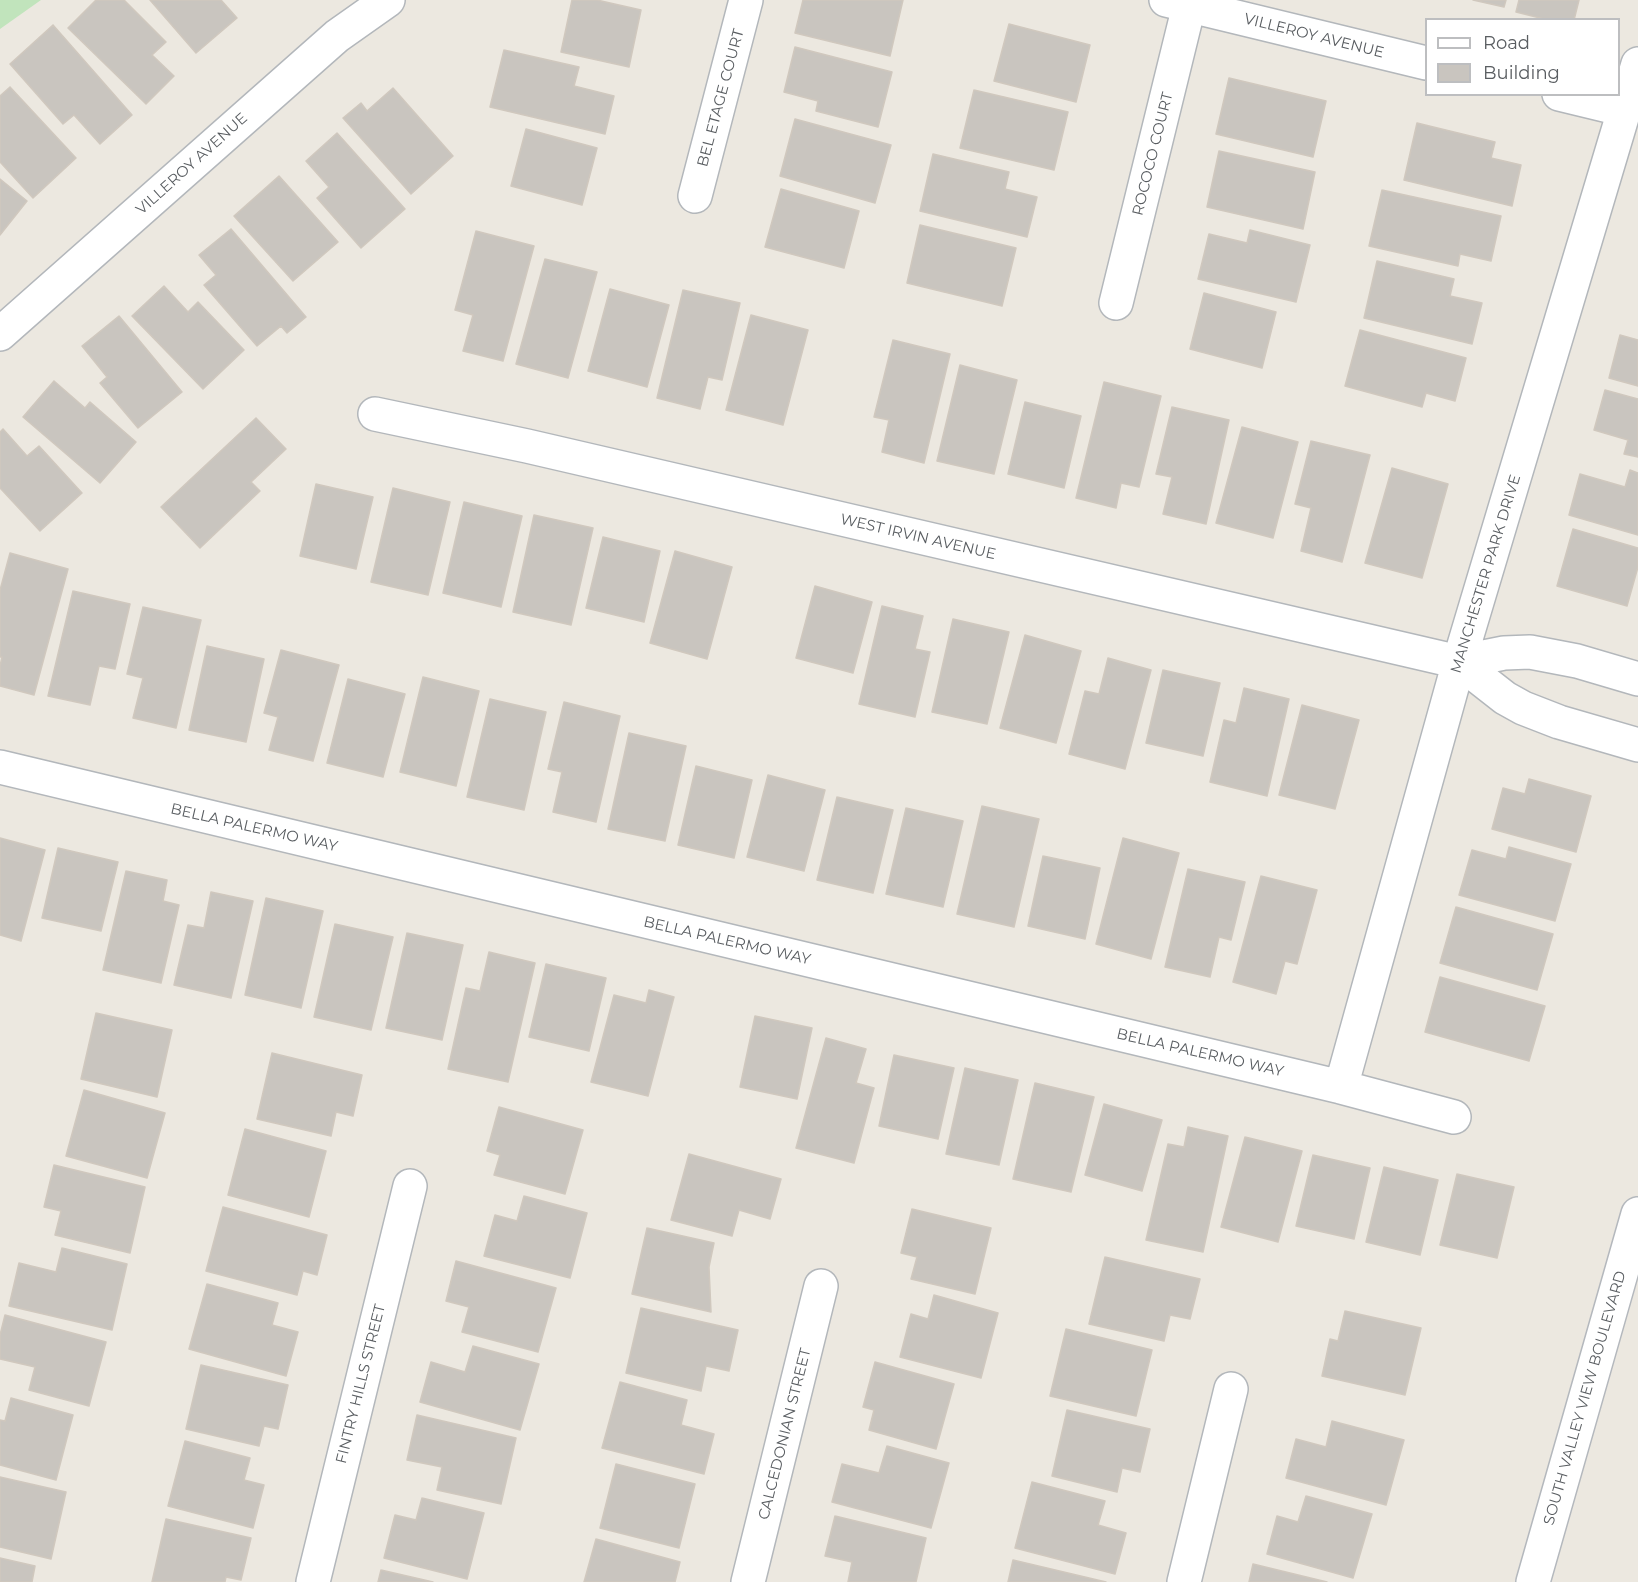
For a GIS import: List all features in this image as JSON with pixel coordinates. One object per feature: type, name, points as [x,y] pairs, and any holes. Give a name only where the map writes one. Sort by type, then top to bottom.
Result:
[{"type":"street","name":"VILLEROY AVENUE","points":[[0,334],[337,36],[388,0]]},
{"type":"street","name":"BEL ETAGE COURT","points":[[695,196],[746,0]]},
{"type":"street","name":"VILLEROY AVENUE","points":[[1177,3],[1425,63]]},
{"type":"street","name":"ROCOCO COURT","points":[[1116,303],[1177,3]]},
{"type":"street","name":"MANCHESTER PARK DRIVE","points":[[1341,1087],[1459,662],[1638,64]]},
{"type":"street","points":[[1567,96],[1625,110]]},
{"type":"street","name":"WEST IRVIN AVENUE","points":[[375,414],[527,446],[1459,662],[1504,653],[1530,652],[1577,661],[1638,679]]},
{"type":"street","name":"WEST IRVIN AVENUE","points":[[1459,662],[1505,698],[1523,708],[1559,722],[1638,745]]},
{"type":"street","name":"BELLA PALERMO WAY","points":[[0,768],[1341,1087],[1454,1117]]},
{"type":"street","name":"FINTRY HILLS STREET","points":[[313,1582],[410,1186]]},
{"type":"street","name":"SOUTH VALLEY VIEW BOULEVARD","points":[[1533,1582],[1638,1214]]},
{"type":"street","name":"CALCEDONIAN STREET","points":[[748,1582],[821,1286]]},
{"type":"street","points":[[1184,1582],[1231,1389]]},
{"type":"green space","points":[[0,0],[41,0],[0,29]]},
{"type":"building","points":[[96,0],[124,0],[166,42],[152,55],[174,76],[146,104],[68,28]]},
{"type":"building","points":[[150,0],[221,0],[237,18],[196,53]]},
{"type":"building","points":[[572,0],[597,0],[641,10],[629,67],[561,52]]},
{"type":"building","points":[[803,0],[903,0],[890,56],[795,33]]},
{"type":"building","points":[[1473,0],[1506,0],[1504,7]]},
{"type":"building","points":[[1519,0],[1579,0],[1574,18],[1540,18],[1516,12]]},
{"type":"building","points":[[1009,24],[1090,45],[1076,102],[994,81]]},
{"type":"building","points":[[53,25],[132,115],[100,144],[74,115],[63,124],[10,64]]},
{"type":"building","points":[[795,47],[892,72],[878,127],[816,111],[818,101],[784,92]]},
{"type":"building","points":[[504,50],[579,67],[574,86],[614,96],[605,134],[490,107]]},
{"type":"building","points":[[1229,78],[1326,101],[1313,157],[1216,134]]},
{"type":"building","points":[[10,87],[76,158],[33,198],[0,162],[0,96]]},
{"type":"building","points":[[393,88],[453,156],[411,194],[343,118],[361,103],[367,111]]},
{"type":"building","points":[[974,90],[1068,112],[1054,170],[960,148]]},
{"type":"building","points":[[795,119],[891,145],[875,203],[780,176]]},
{"type":"building","points":[[1417,123],[1495,142],[1491,158],[1521,165],[1512,206],[1404,180]]},
{"type":"building","points":[[526,129],[597,148],[582,205],[511,186]]},
{"type":"building","points":[[337,133],[405,209],[361,248],[317,198],[329,187],[306,161]]},
{"type":"building","points":[[1219,151],[1315,172],[1303,229],[1207,207]]},
{"type":"building","points":[[933,154],[1009,172],[1005,189],[1037,197],[1027,237],[920,211]]},
{"type":"building","points":[[279,176],[338,242],[293,281],[234,216]]},
{"type":"building","points":[[0,179],[27,201],[0,235]]},
{"type":"building","points":[[781,189],[859,211],[844,268],[765,247]]},
{"type":"building","points":[[1382,190],[1501,216],[1491,261],[1460,254],[1458,266],[1369,246]]},
{"type":"building","points":[[920,225],[1016,248],[1002,306],[907,283]]},
{"type":"building","points":[[231,229],[306,317],[287,333],[281,326],[257,346],[204,285],[216,275],[199,255]]},
{"type":"building","points":[[1250,230],[1310,245],[1296,302],[1198,279],[1209,234],[1247,243]]},
{"type":"building","points":[[476,231],[534,246],[503,361],[463,351],[473,315],[455,310]]},
{"type":"building","points":[[545,259],[597,272],[568,378],[516,364]]},
{"type":"building","points":[[1377,261],[1454,279],[1450,296],[1482,303],[1472,344],[1364,318]]},
{"type":"building","points":[[164,286],[188,312],[198,302],[244,350],[203,389],[132,316]]},
{"type":"building","points":[[610,289],[669,305],[647,387],[588,371]]},
{"type":"building","points":[[683,290],[740,303],[722,380],[708,377],[700,409],[657,398]]},
{"type":"building","points":[[1204,293],[1276,312],[1262,368],[1190,349]]},
{"type":"building","points":[[751,315],[808,330],[783,425],[726,410]]},
{"type":"building","points":[[119,316],[182,392],[138,428],[100,383],[107,377],[82,346]]},
{"type":"building","points":[[1360,330],[1466,358],[1455,401],[1426,393],[1422,407],[1345,386]]},
{"type":"building","points":[[1620,335],[1638,340],[1638,386],[1609,378]]},
{"type":"building","points":[[893,340],[950,354],[924,463],[882,452],[889,420],[874,417]]},
{"type":"building","points":[[960,365],[1017,380],[994,474],[937,461]]},
{"type":"building","points":[[54,381],[85,408],[90,402],[136,442],[100,483],[23,417]]},
{"type":"building","points":[[1104,382],[1161,396],[1139,487],[1121,483],[1116,508],[1076,498]]},
{"type":"building","points":[[1605,390],[1638,399],[1638,457],[1624,454],[1628,440],[1594,430]]},
{"type":"building","points":[[1025,402],[1081,416],[1064,488],[1008,474]]},
{"type":"building","points":[[1172,407],[1229,420],[1206,524],[1163,514],[1172,477],[1156,474]]},
{"type":"building","points":[[256,418],[286,449],[251,482],[260,491],[200,548],[161,507]]},
{"type":"building","points":[[1242,427],[1298,442],[1273,538],[1216,523]]},
{"type":"building","points":[[3,429],[27,456],[39,446],[82,493],[40,531],[0,488],[0,432]]},
{"type":"building","points":[[1311,441],[1370,455],[1342,562],[1301,551],[1311,508],[1295,504]]},
{"type":"building","points":[[1392,468],[1448,484],[1422,578],[1365,563]]},
{"type":"building","points":[[1630,470],[1638,473],[1638,535],[1569,515],[1580,474],[1625,487]]},
{"type":"building","points":[[316,484],[373,497],[356,569],[300,556]]},
{"type":"building","points":[[393,488],[450,502],[428,595],[371,582]]},
{"type":"building","points":[[464,502],[522,516],[501,607],[443,593]]},
{"type":"building","points":[[534,515],[593,528],[571,625],[513,612]]},
{"type":"building","points":[[1573,529],[1638,548],[1638,567],[1627,606],[1557,586]]},
{"type":"building","points":[[603,537],[660,551],[644,622],[586,608]]},
{"type":"building","points":[[675,551],[732,567],[707,659],[650,643]]},
{"type":"building","points":[[10,553],[68,569],[34,695],[0,686],[2,657],[0,657],[0,590]]},
{"type":"building","points":[[815,586],[872,602],[853,673],[796,658]]},
{"type":"building","points":[[73,591],[130,604],[115,669],[99,666],[90,705],[48,696]]},
{"type":"building","points":[[882,606],[923,616],[915,649],[930,652],[915,717],[859,704]]},
{"type":"building","points":[[143,607],[201,620],[176,728],[133,718],[143,678],[127,674]]},
{"type":"building","points":[[953,619],[1009,632],[987,724],[932,712]]},
{"type":"building","points":[[1025,635],[1081,651],[1056,743],[1000,728]]},
{"type":"building","points":[[207,646],[264,659],[246,742],[189,730]]},
{"type":"building","points":[[281,650],[339,665],[313,761],[269,750],[278,717],[264,713]]},
{"type":"building","points":[[1108,658],[1151,670],[1125,769],[1069,754],[1085,691],[1099,694]]},
{"type":"building","points":[[1163,670],[1220,683],[1203,756],[1146,743]]},
{"type":"building","points":[[423,677],[479,691],[456,786],[400,772]]},
{"type":"building","points":[[348,679],[405,694],[383,777],[327,763]]},
{"type":"building","points":[[1244,688],[1289,699],[1267,796],[1210,782],[1224,720],[1236,723]]},
{"type":"building","points":[[490,699],[546,712],[524,810],[467,797]]},
{"type":"building","points":[[564,702],[620,716],[596,822],[553,812],[562,772],[548,769]]},
{"type":"building","points":[[1302,705],[1359,720],[1335,809],[1279,795]]},
{"type":"building","points":[[629,733],[686,746],[665,841],[608,829]]},
{"type":"building","points":[[696,766],[752,780],[734,858],[678,845]]},
{"type":"building","points":[[768,775],[825,790],[804,871],[747,857]]},
{"type":"building","points":[[1529,779],[1591,796],[1576,852],[1492,829],[1503,788],[1525,794]]},
{"type":"building","points":[[837,797],[893,810],[873,893],[817,880]]},
{"type":"building","points":[[982,806],[1039,819],[1014,927],[957,914]]},
{"type":"building","points":[[906,808],[963,821],[943,907],[886,894]]},
{"type":"building","points":[[0,838],[45,850],[21,941],[0,935]]},
{"type":"building","points":[[1123,838],[1179,853],[1151,959],[1096,944]]},
{"type":"building","points":[[1509,847],[1571,864],[1555,921],[1459,895],[1472,850],[1506,859]]},
{"type":"building","points":[[58,848],[118,862],[101,931],[42,918]]},
{"type":"building","points":[[1043,856],[1100,868],[1085,939],[1028,926]]},
{"type":"building","points":[[1188,869],[1245,882],[1231,940],[1219,937],[1210,977],[1165,967]]},
{"type":"building","points":[[126,871],[167,880],[163,901],[179,905],[161,983],[103,970]]},
{"type":"building","points":[[1261,876],[1317,890],[1297,964],[1285,961],[1276,994],[1233,982]]},
{"type":"building","points":[[211,892],[253,901],[231,998],[174,985],[188,925],[204,928]]},
{"type":"building","points":[[266,898],[323,911],[301,1008],[245,995]]},
{"type":"building","points":[[1456,907],[1553,934],[1537,990],[1440,963]]},
{"type":"building","points":[[335,924],[393,937],[371,1030],[314,1017]]},
{"type":"building","points":[[407,933],[463,945],[442,1040],[386,1028]]},
{"type":"building","points":[[489,952],[535,963],[508,1082],[448,1069],[466,988],[480,991]]},
{"type":"building","points":[[546,964],[606,978],[589,1051],[529,1037]]},
{"type":"building","points":[[1440,977],[1545,1006],[1529,1061],[1425,1032]]},
{"type":"building","points":[[649,990],[674,997],[648,1096],[591,1082],[614,995],[646,1003]]},
{"type":"building","points":[[96,1013],[172,1030],[157,1097],[81,1079]]},
{"type":"building","points":[[755,1016],[812,1028],[797,1099],[740,1087]]},
{"type":"building","points":[[826,1038],[866,1049],[856,1083],[874,1088],[854,1163],[796,1148]]},
{"type":"building","points":[[272,1053],[362,1075],[353,1116],[336,1112],[331,1136],[257,1119]]},
{"type":"building","points":[[894,1055],[954,1068],[938,1139],[879,1126]]},
{"type":"building","points":[[965,1068],[1018,1080],[999,1165],[946,1154]]},
{"type":"building","points":[[1035,1083],[1094,1097],[1071,1192],[1013,1179]]},
{"type":"building","points":[[84,1090],[165,1113],[147,1178],[66,1156]]},
{"type":"building","points":[[1104,1104],[1162,1120],[1142,1191],[1085,1175]]},
{"type":"building","points":[[499,1107],[583,1130],[565,1194],[494,1175],[500,1155],[487,1151]]},
{"type":"building","points":[[1188,1127],[1228,1136],[1203,1252],[1146,1240],[1168,1144],[1184,1147]]},
{"type":"building","points":[[245,1129],[326,1151],[309,1217],[228,1195]]},
{"type":"building","points":[[1245,1137],[1302,1151],[1278,1242],[1221,1227]]},
{"type":"building","points":[[689,1154],[781,1179],[770,1219],[739,1210],[732,1236],[671,1220]]},
{"type":"building","points":[[1313,1155],[1370,1168],[1354,1239],[1296,1226]]},
{"type":"building","points":[[54,1165],[145,1187],[130,1253],[55,1235],[61,1211],[44,1207]]},
{"type":"building","points":[[1384,1167],[1438,1180],[1420,1255],[1366,1242]]},
{"type":"building","points":[[1457,1174],[1514,1187],[1497,1258],[1440,1245]]},
{"type":"building","points":[[524,1196],[587,1213],[570,1278],[484,1256],[495,1215],[517,1221]]},
{"type":"building","points":[[223,1207],[327,1235],[317,1275],[303,1271],[297,1295],[206,1271]]},
{"type":"building","points":[[912,1209],[991,1228],[975,1294],[911,1279],[917,1257],[901,1253]]},
{"type":"building","points":[[647,1228],[714,1243],[709,1267],[711,1312],[632,1294]]},
{"type":"building","points":[[62,1248],[127,1264],[112,1330],[9,1306],[19,1263],[56,1272]]},
{"type":"building","points":[[1105,1257],[1200,1279],[1190,1319],[1170,1315],[1164,1341],[1089,1324]]},
{"type":"building","points":[[456,1261],[556,1288],[538,1352],[462,1332],[469,1307],[446,1301]]},
{"type":"building","points":[[207,1284],[278,1303],[272,1325],[298,1332],[286,1376],[189,1349]]},
{"type":"building","points":[[934,1295],[998,1313],[981,1378],[900,1357],[911,1314],[928,1319]]},
{"type":"building","points":[[641,1308],[738,1330],[729,1371],[706,1366],[701,1391],[626,1373]]},
{"type":"building","points":[[1345,1311],[1421,1328],[1405,1395],[1322,1376],[1330,1339],[1338,1341]]},
{"type":"building","points":[[5,1315],[106,1342],[89,1406],[29,1390],[35,1367],[0,1359],[0,1335]]},
{"type":"building","points":[[1066,1329],[1152,1350],[1136,1416],[1050,1396]]},
{"type":"building","points":[[473,1346],[539,1364],[520,1430],[420,1402],[431,1362],[465,1372]]},
{"type":"building","points":[[875,1362],[954,1384],[936,1449],[869,1430],[874,1410],[863,1407]]},
{"type":"building","points":[[201,1365],[288,1385],[278,1429],[264,1426],[259,1446],[186,1429]]},
{"type":"building","points":[[620,1382],[687,1400],[681,1425],[714,1434],[704,1474],[602,1448]]},
{"type":"building","points":[[11,1398],[73,1415],[56,1480],[0,1465],[0,1420],[5,1421]]},
{"type":"building","points":[[1067,1410],[1150,1429],[1140,1472],[1122,1468],[1117,1492],[1052,1476]]},
{"type":"building","points":[[417,1415],[516,1438],[501,1504],[437,1490],[442,1467],[407,1460]]},
{"type":"building","points":[[1332,1421],[1404,1440],[1386,1505],[1286,1478],[1296,1439],[1326,1447]]},
{"type":"building","points":[[185,1441],[250,1458],[244,1480],[264,1485],[253,1528],[168,1506]]},
{"type":"building","points":[[887,1446],[949,1463],[931,1528],[832,1502],[842,1464],[879,1473]]},
{"type":"building","points":[[616,1464],[695,1484],[679,1548],[600,1528]]},
{"type":"building","points":[[0,1477],[66,1492],[51,1559],[0,1547]]},
{"type":"building","points":[[1032,1482],[1105,1501],[1098,1525],[1126,1533],[1115,1574],[1015,1548]]},
{"type":"building","points":[[1306,1496],[1372,1514],[1353,1578],[1267,1554],[1277,1516],[1298,1522]]},
{"type":"building","points":[[422,1498],[484,1513],[467,1579],[384,1558],[395,1515],[416,1520]]},
{"type":"building","points":[[835,1516],[926,1538],[916,1582],[848,1582],[852,1562],[825,1556]]},
{"type":"building","points":[[166,1519],[251,1538],[241,1580],[226,1577],[225,1582],[152,1582]]},
{"type":"building","points":[[596,1539],[680,1562],[675,1582],[584,1582]]},
{"type":"building","points":[[0,1558],[35,1566],[32,1582],[0,1582]]},
{"type":"building","points":[[1013,1560],[1106,1582],[1008,1582]]},
{"type":"building","points":[[1253,1564],[1327,1582],[1249,1582]]},
{"type":"building","points":[[381,1570],[433,1582],[378,1582]]}]
